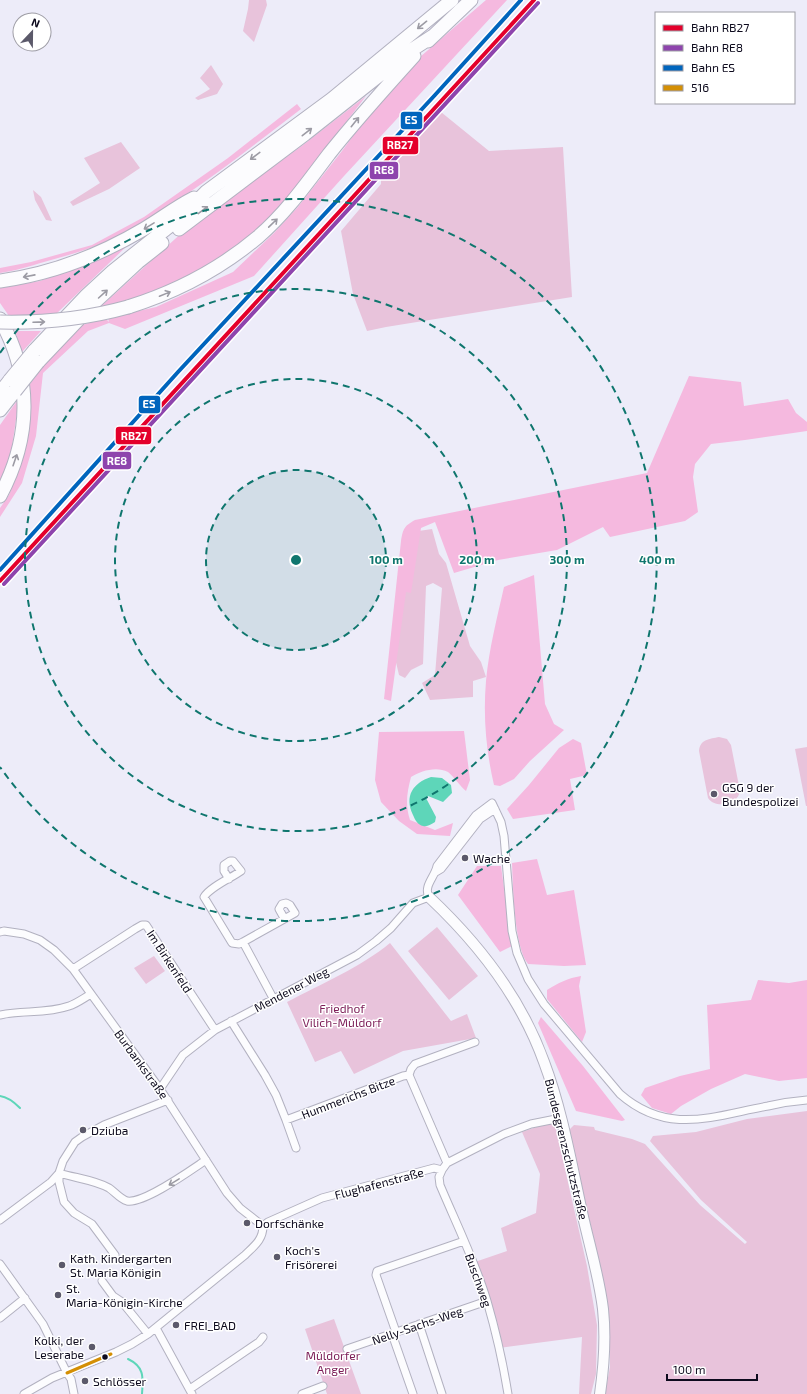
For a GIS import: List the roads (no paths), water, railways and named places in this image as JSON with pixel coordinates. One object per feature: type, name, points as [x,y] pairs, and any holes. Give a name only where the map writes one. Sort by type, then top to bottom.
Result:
[{"type":"highway","points":[[0,410],[12,386],[87,295],[103,280],[132,255],[181,217],[206,192],[332,99],[452,0]]},
{"type":"highway","points":[[0,321],[62,321],[95,316],[128,307],[175,290],[227,260],[258,237],[293,202],[360,116],[433,36],[471,0]]},
{"type":"highway","points":[[36,357],[138,262],[305,134],[410,51],[433,36]]},
{"type":"highway","points":[[0,281],[36,275],[107,249],[145,229],[184,203],[206,192]]},
{"type":"highway","points":[[0,321],[8,332],[22,372],[24,390],[24,423],[17,455],[0,496]]},
{"type":"highway","points":[[0,393],[12,386]]},
{"type":"street","points":[[429,897],[427,888],[436,872],[437,866],[449,855],[463,837],[493,806],[501,822],[504,836],[512,931],[517,953],[525,972],[544,1004],[620,1094],[648,1113],[664,1118],[684,1120],[706,1118],[807,1100]]},
{"type":"street","points":[[229,879],[206,893],[204,897],[232,943],[239,944],[284,918]]},
{"type":"street","name":"Mendener Weg","points":[[160,1089],[183,1055],[215,1030],[273,998],[357,955],[391,928],[413,904],[429,897]]},
{"type":"street","name":"Bundesgrenzschutzstraße","points":[[429,897],[463,931],[507,989],[520,1010],[541,1054],[551,1081],[595,1264],[603,1309],[604,1353],[600,1394]]},
{"type":"street","name":"Im Birkenfeld","points":[[72,969],[135,929],[142,925],[146,925],[215,1030]]},
{"type":"street","name":"Burbankstraße","points":[[0,932],[4,931],[24,934],[40,940],[54,950],[72,969],[168,1100],[227,1194],[240,1208],[263,1226]]},
{"type":"street","points":[[243,942],[273,998]]},
{"type":"street","points":[[0,1015],[49,1011],[70,1006],[91,994]]},
{"type":"street","name":"Hummerichs Bitze","points":[[231,1021],[276,1095],[296,1148]]},
{"type":"street","name":"Hummerichs Bitze","points":[[447,1163],[409,1075],[411,1068],[416,1064],[475,1042]]},
{"type":"street","name":"Hummerichs Bitze","points":[[286,1120],[409,1075]]},
{"type":"street","points":[[115,1255],[92,1224],[74,1213],[64,1202],[59,1182],[59,1173],[63,1161],[75,1142],[104,1125],[168,1100]]},
{"type":"street","points":[[442,1170],[447,1163],[504,1134],[531,1124],[561,1118]]},
{"type":"street","points":[[59,1173],[110,1188],[125,1200],[131,1201],[148,1196],[206,1160]]},
{"type":"street","name":"Flughafenstraße","points":[[263,1226],[268,1222],[322,1198],[434,1168],[442,1170]]},
{"type":"street","name":"Buschweg","points":[[442,1170],[439,1177],[440,1185],[464,1241],[487,1301],[500,1348],[508,1394]]},
{"type":"street","points":[[0,1220],[51,1182],[59,1173]]},
{"type":"street","points":[[24,1394],[52,1378],[132,1344],[148,1334],[258,1243],[263,1231],[263,1226]]},
{"type":"street","points":[[413,1394],[376,1275],[378,1271],[464,1241]]},
{"type":"street","points":[[0,1264],[43,1324],[66,1373],[71,1379],[74,1394]]},
{"type":"street","points":[[102,1281],[114,1296],[122,1302],[148,1334]]},
{"type":"street","points":[[0,1318],[25,1298]]},
{"type":"street","name":"Nelly-Sachs-Weg","points":[[347,1350],[487,1301]]},
{"type":"street","points":[[419,1324],[442,1394]]},
{"type":"street","points":[[156,1328],[191,1391],[259,1342],[263,1337]]},
{"type":"street","points":[[302,1394],[323,1386]]},
{"type":"waterway","points":[[0,1096],[6,1097],[20,1108]]},
{"type":"waterway","points":[[128,1359],[134,1362],[140,1369],[142,1374],[142,1394]]},
{"type":"rail line","name":"ES","points":[[0,570],[178,372],[521,0]]},
{"type":"rail line","name":"RB27","points":[[0,581],[534,0]]},
{"type":"rail line","name":"RE8","points":[[4,584],[538,3]]},
{"type":"place","name":"GSG 9 der Bundespolizei","points":[[714,794]]},
{"type":"place","name":"Wache","points":[[465,858]]},
{"type":"place","name":"Dziuba","points":[[83,1130]]},
{"type":"place","name":"Dorfschänke","points":[[247,1223]]},
{"type":"place","name":"Koch's Frisörerei","points":[[277,1257]]},
{"type":"place","name":"Kath. Kindergarten St. Maria Königin","points":[[62,1265]]},
{"type":"place","name":"St. Maria-Königin-Kirche","points":[[58,1295]]},
{"type":"place","name":"FREI_BAD","points":[[176,1325]]},
{"type":"place","name":"Kolki, der Leserabe","points":[[92,1347]]},
{"type":"place","name":"Schlösser","points":[[85,1381]]},
{"type":"park label","name":"Friedhof Vilich-Müldorf","points":[[342,1015]]},
{"type":"park label","name":"Müldorfer Anger","points":[[333,1362]]}]
